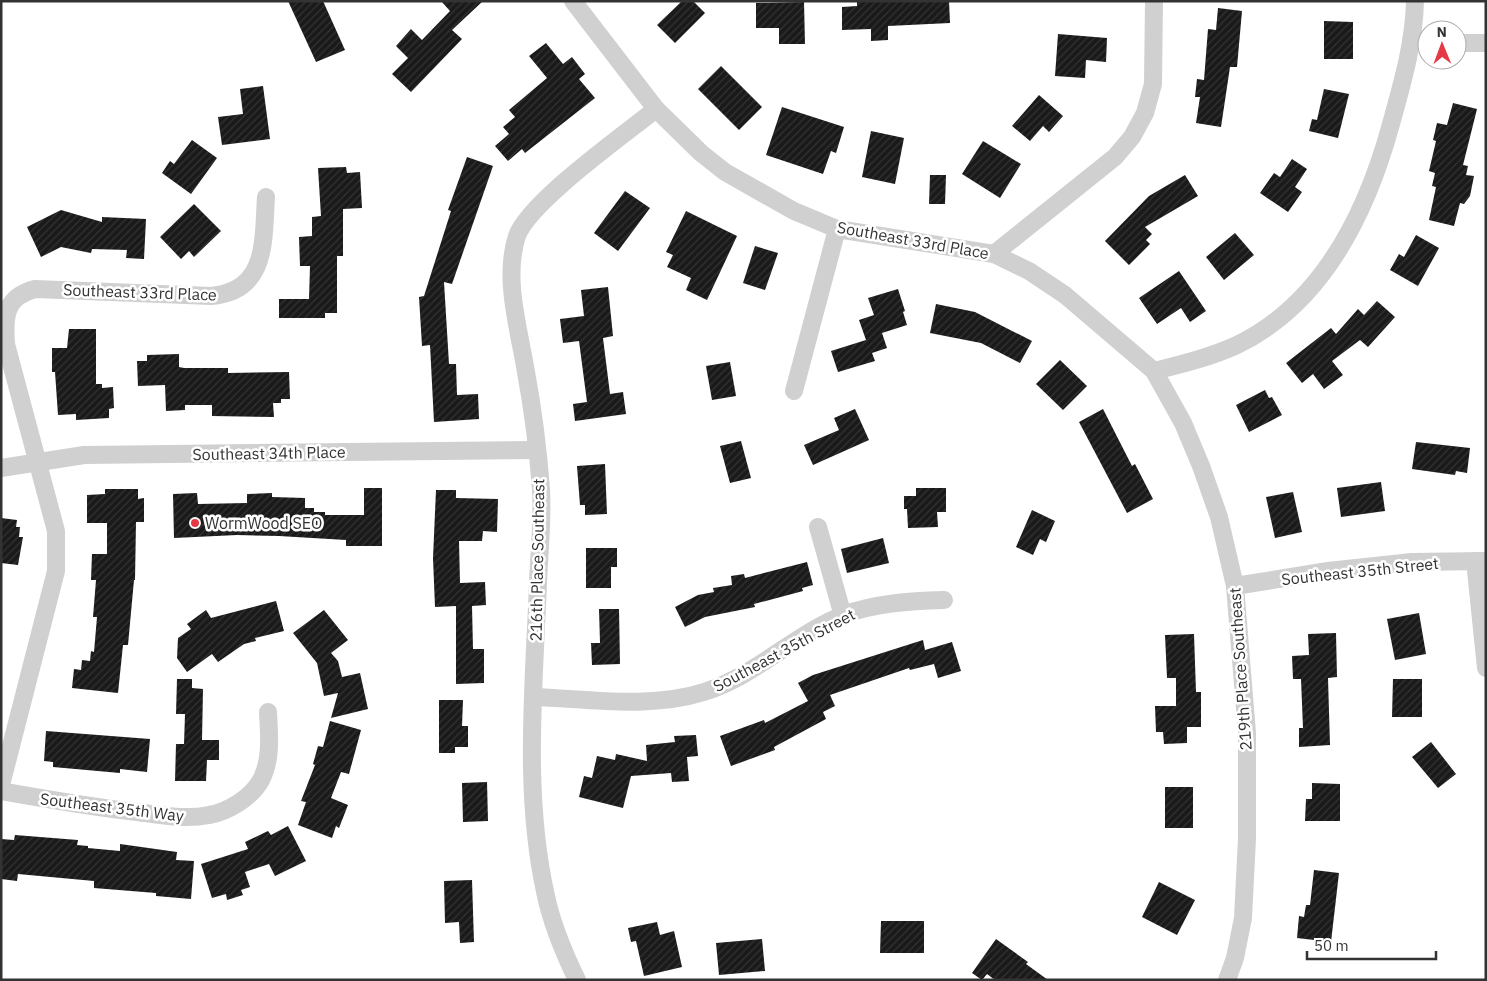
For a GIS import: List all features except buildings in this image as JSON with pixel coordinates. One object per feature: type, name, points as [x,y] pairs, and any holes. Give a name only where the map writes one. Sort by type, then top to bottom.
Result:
[{"type":"street","name":"Southeast 33rd Place","points":[[573,1],[656,109],[701,153],[724,172],[794,211],[837,229],[994,254],[1028,271],[1065,295],[1154,371]]},
{"type":"street","points":[[994,254],[1115,157],[1132,137],[1146,113],[1152,84],[1154,1]]},
{"type":"street","points":[[1414,1],[1417,26]]},
{"type":"street","points":[[1467,43],[1486,43]]},
{"type":"street","points":[[1154,371],[1202,359],[1238,344],[1272,323],[1303,296],[1330,266],[1354,225],[1383,154],[1417,48]]},
{"type":"street","name":"216th Place Southeast","points":[[578,980],[562,948],[546,896],[536,819],[534,698],[541,492],[537,450],[513,294],[512,251],[518,233],[527,218],[545,200],[656,109]]},
{"type":"street","name":"Southeast 33rd Place","points":[[37,464],[6,344],[5,322],[8,309],[15,299],[24,292],[35,289],[211,296],[236,290],[256,271],[261,258],[266,197]]},
{"type":"street","points":[[794,391],[837,229]]},
{"type":"street","name":"219th Place Southeast","points":[[1154,371],[1183,423],[1200,466],[1219,517],[1235,586],[1247,733],[1247,838],[1243,918],[1235,958],[1227,980]]},
{"type":"street","name":"Southeast 34th Place","points":[[1,468],[37,464],[84,455],[537,450]]},
{"type":"street","points":[[1,785],[56,571],[56,530],[37,464]]},
{"type":"street","points":[[818,527],[843,616]]},
{"type":"street","points":[[1480,561],[1486,668]]},
{"type":"street","name":"Southeast 35th Street","points":[[1235,586],[1328,571],[1393,564],[1480,561]]},
{"type":"street","name":"Southeast 35th Street","points":[[534,698],[655,701],[677,699],[705,691],[730,680],[843,616],[897,602],[944,600]]},
{"type":"street","name":"Southeast 35th Way","points":[[1,791],[84,806],[186,818],[211,815],[230,808],[251,794],[261,781],[266,766],[270,739],[268,712]]},
{"type":"place","name":"WormWood SEO","points":[[195,523]]}]
